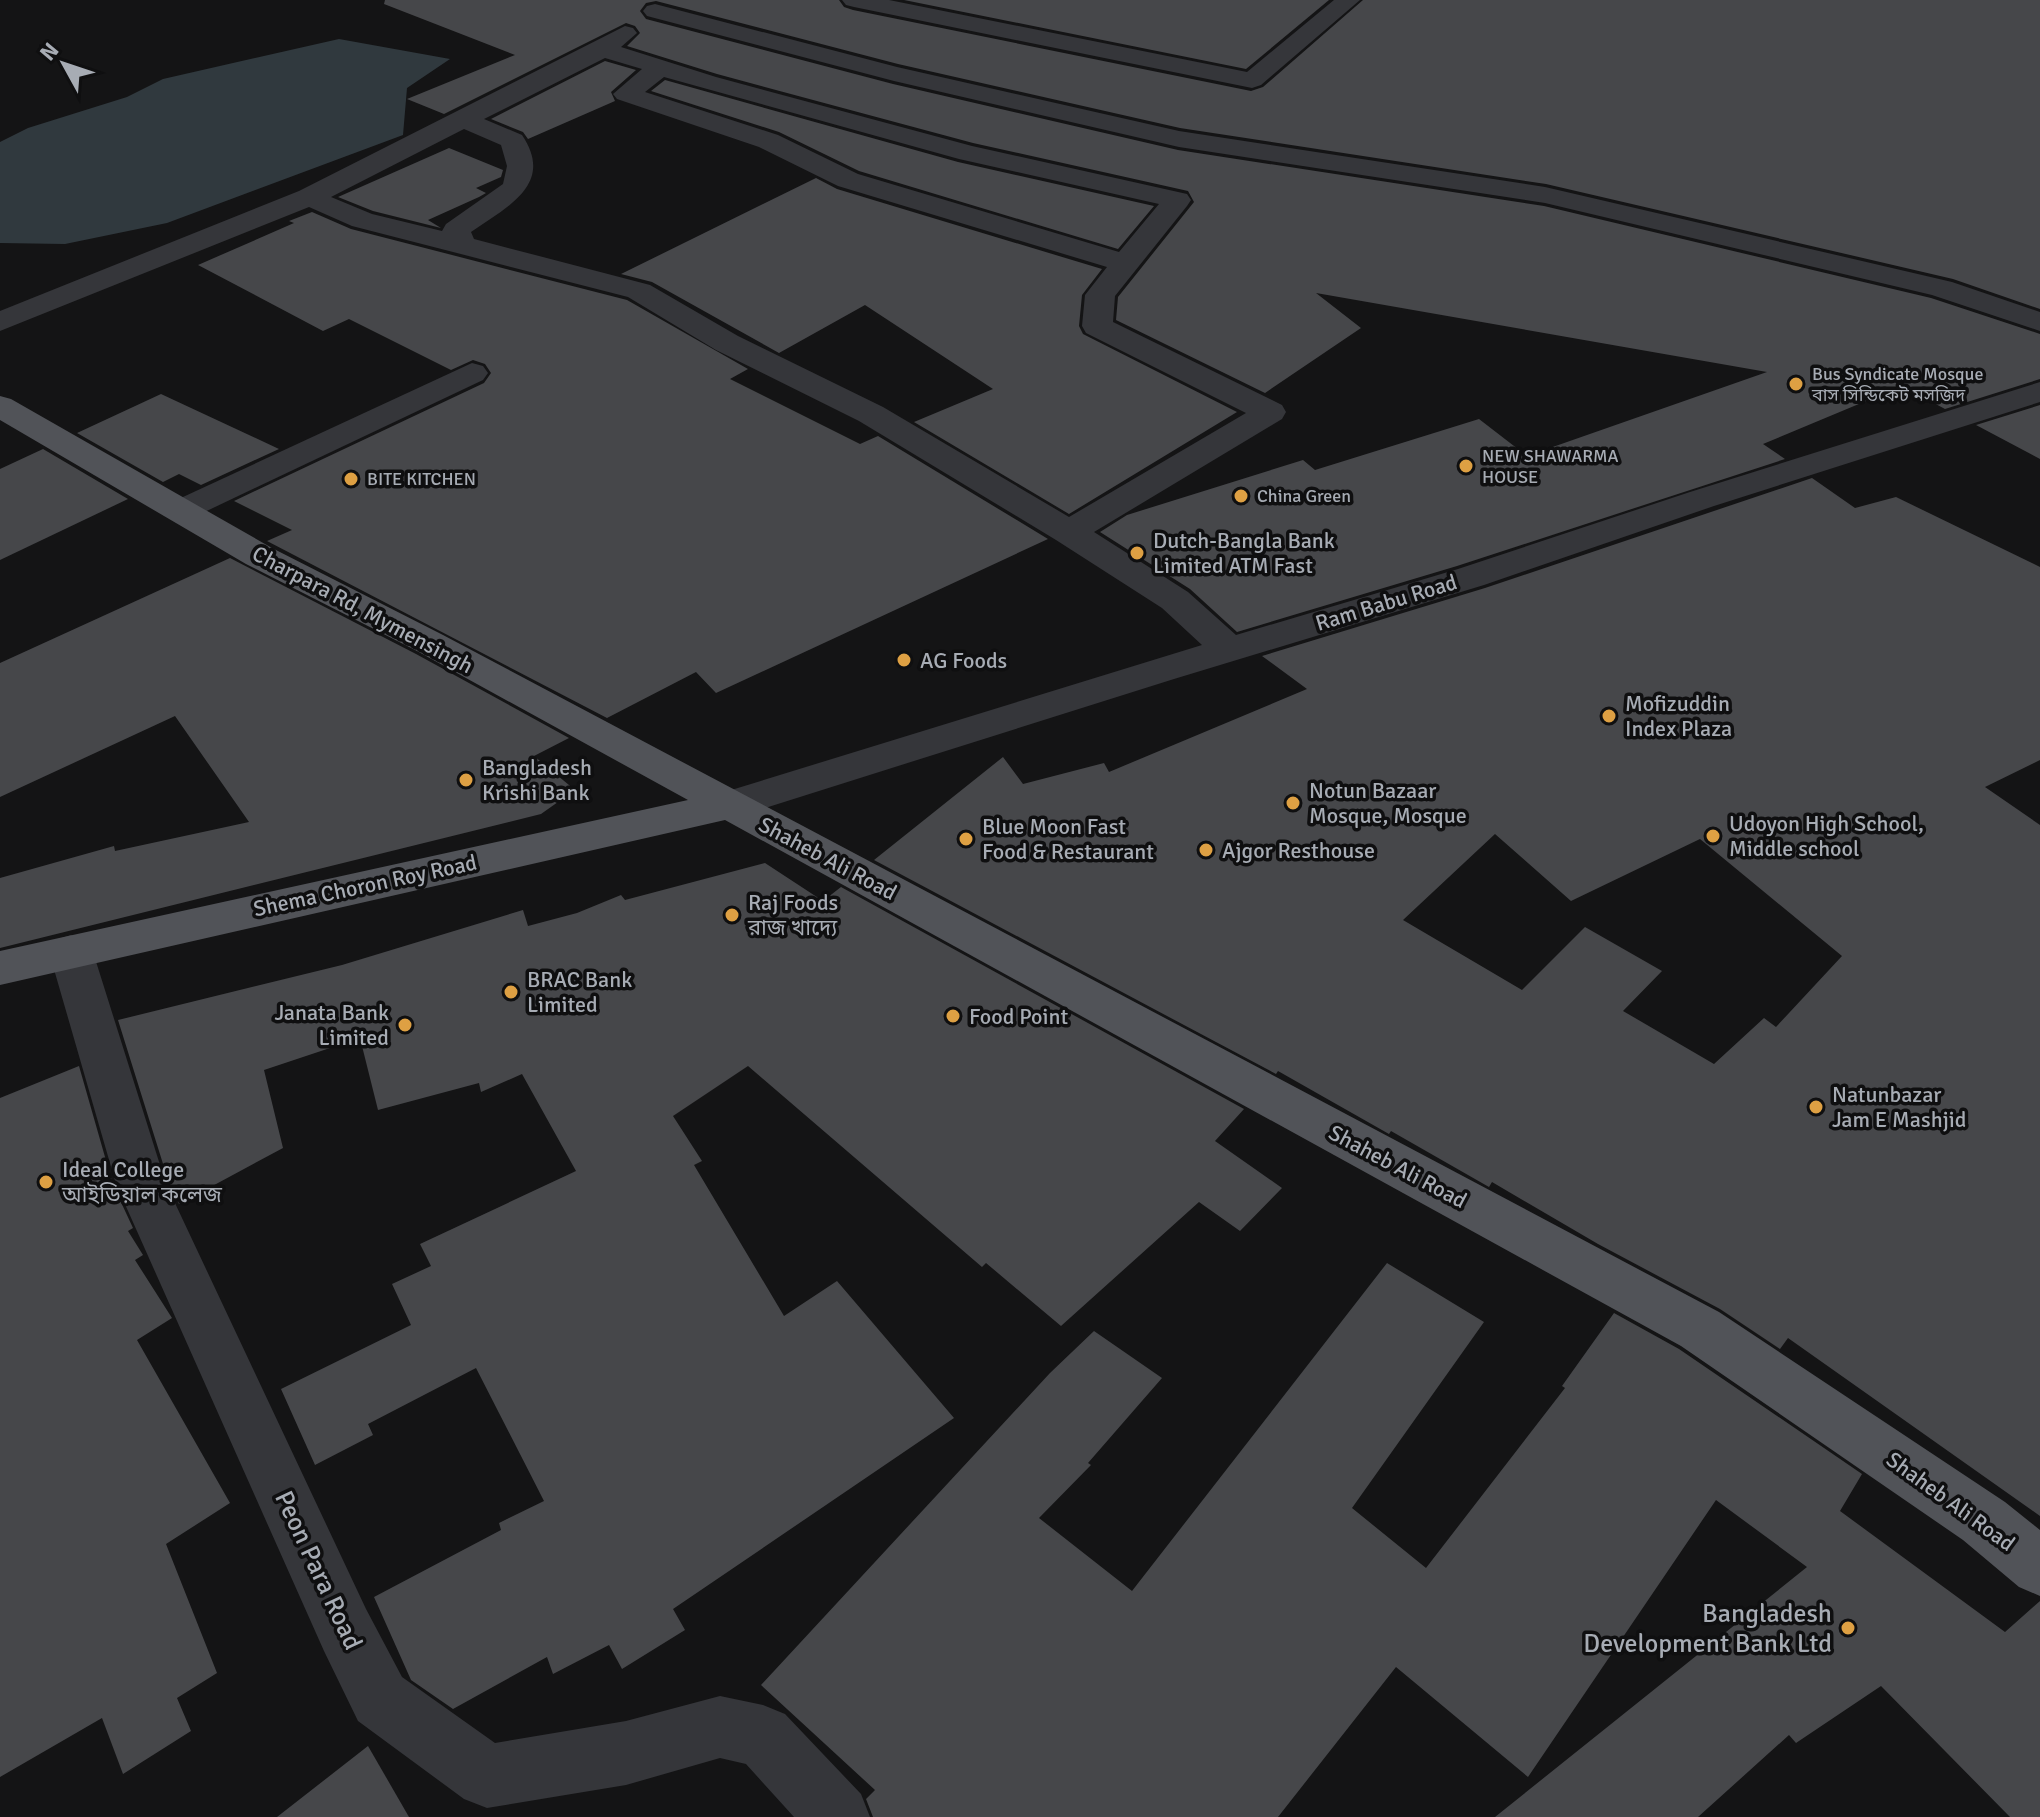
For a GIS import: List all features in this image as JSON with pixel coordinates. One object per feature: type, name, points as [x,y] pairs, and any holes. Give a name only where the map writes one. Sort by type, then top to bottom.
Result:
[{"type":"main road","name":"Charpara Rd, Mymensingh","points":[[0,406],[259,556],[430,643],[730,805]]},
{"type":"main road","name":"Shema Choron Roy Road","points":[[0,968],[730,805]]},
{"type":"main road","name":"Shaheb Ali Road","points":[[730,805],[1700,1329],[1984,1521],[2040,1567]]},
{"type":"street","points":[[854,0],[1252,80],[1348,0]]},
{"type":"street","points":[[0,322],[309,197],[603,49],[665,5],[894,74],[1179,139],[1560,199],[1941,288],[2040,322]]},
{"type":"street","points":[[603,49],[660,68],[968,153],[1177,200],[1100,295],[1097,326],[1270,412],[1069,532]]},
{"type":"street","points":[[660,68],[626,94],[820,162],[848,180],[1124,263]]},
{"type":"street","points":[[462,245],[456,230],[516,187],[520,166],[513,141],[464,120]]},
{"type":"street","points":[[309,197],[362,220],[639,291],[727,343],[871,414],[1069,532],[1175,600],[1229,649]]},
{"type":"street","points":[[182,510],[472,373]]},
{"type":"street","name":"Ram Babu Road","points":[[730,805],[1471,577],[1702,499],[2040,392]]},
{"type":"street","name":"Peon Para Road","points":[[71,952],[141,1184],[345,1630],[380,1699],[487,1776],[626,1753],[720,1727],[763,1736],[838,1817]]},
{"type":"shaded area","points":[[339,39],[450,59],[407,88],[403,135],[167,223],[65,244],[0,243],[0,142],[28,128],[127,97],[163,79]]},
{"type":"building","points":[[385,0],[839,0],[844,7],[853,10],[1251,91],[1263,87],[1363,0],[2040,0],[2040,309],[1953,279],[1546,184],[1180,128],[898,64],[656,1],[646,3],[640,11],[646,19],[893,84],[1178,150],[1544,206],[1931,298],[2040,334],[2040,379],[1945,409],[1902,386],[1763,444],[1785,459],[1457,566],[1237,632],[1190,589],[1100,532],[1127,515],[1303,460],[1315,470],[1479,419],[1527,456],[1767,372],[1316,293],[1361,328],[1265,393],[1116,320],[1118,297],[1194,202],[1188,191],[973,143],[717,74],[627,46],[640,33],[635,26],[626,23],[444,114],[407,99],[515,55],[384,4]]},
{"type":"building","points":[[904,0],[1329,0],[1246,69]]},
{"type":"building","points":[[605,61],[636,70],[611,92],[615,101],[528,139],[523,132],[491,119]]},
{"type":"building","points":[[665,80],[958,162],[1154,206],[1118,249],[859,171],[779,132],[651,91]]},
{"type":"building","points":[[449,148],[503,170],[501,177],[476,188],[486,193],[428,220],[441,228],[373,211],[338,197]]},
{"type":"building","points":[[816,178],[837,189],[1102,269],[1082,295],[1079,326],[1083,334],[1237,412],[1069,514],[914,422],[993,389],[865,305],[779,353],[652,282],[621,274]]},
{"type":"building","points":[[312,212],[351,229],[627,300],[748,369],[730,379],[860,444],[878,436],[1048,539],[716,693],[696,672],[607,718],[267,541],[292,530],[234,501],[484,383],[491,373],[485,364],[473,360],[451,370],[349,319],[323,331],[198,265]]},
{"type":"building","points":[[161,394],[279,449],[201,485],[179,474],[163,482],[77,433]]},
{"type":"building","points":[[2040,405],[2040,459],[1976,425]]},
{"type":"building","points":[[43,449],[128,499],[0,560],[0,469]]},
{"type":"building","points":[[1812,478],[1855,508],[1896,497],[2040,567],[2040,760],[1985,787],[2040,825],[2040,1516],[1788,1338],[1780,1349],[1720,1309],[1598,1244],[1492,1182],[1489,1187],[1391,1131],[1389,1134],[1278,1071],[1276,1074],[874,860],[1003,757],[1023,784],[1104,763],[1109,772],[1307,689],[1262,656],[1485,588]],"holes":[[[1495,834],[1571,901],[1700,839],[1842,956],[1776,1027],[1764,1018],[1714,1064],[1623,1011],[1662,971],[1585,927],[1522,990],[1403,920]]]},
{"type":"building","points":[[230,558],[416,654],[569,738],[534,756],[575,790],[541,814],[0,948],[0,878],[114,846],[115,851],[249,822],[175,716],[0,797],[0,663]]},
{"type":"building","points":[[765,863],[823,901],[841,887],[1244,1109],[1215,1141],[1282,1188],[1240,1231],[1199,1202],[1061,1326],[986,1263],[982,1267],[748,1066],[673,1116],[702,1161],[694,1165],[784,1316],[837,1281],[954,1418],[673,1609],[685,1630],[622,1669],[609,1645],[553,1674],[547,1657],[453,1709],[411,1680],[374,1597],[501,1530],[499,1523],[544,1501],[476,1368],[368,1424],[373,1435],[315,1465],[281,1389],[411,1325],[392,1284],[431,1266],[420,1244],[576,1171],[522,1074],[481,1092],[479,1083],[378,1110],[360,1038],[264,1070],[283,1148],[179,1204],[169,1183],[118,1020],[342,965],[523,910],[528,926],[577,913],[621,895],[625,900]]},
{"type":"building","points":[[79,1066],[113,1185],[133,1228],[128,1231],[143,1255],[135,1260],[172,1318],[137,1340],[230,1503],[166,1544],[217,1673],[177,1698],[191,1731],[123,1774],[102,1718],[0,1777],[0,1098]]},
{"type":"building","points":[[1387,1263],[1484,1322],[1352,1508],[1426,1568],[1565,1388],[1562,1386],[1614,1313],[1679,1349],[1862,1474],[1840,1511],[2005,1632],[2040,1601],[2040,1817],[2010,1817],[1881,1686],[1796,1743],[1789,1735],[1698,1817],[1495,1817],[1807,1567],[1716,1500],[1528,1777],[1396,1667],[1278,1817],[873,1817],[866,1799],[875,1790],[761,1685],[1050,1373],[1094,1331],[1162,1378],[1088,1463],[1091,1465],[1039,1518],[1132,1591]]},
{"type":"building","points":[[368,1746],[409,1817],[277,1817]]},
{"type":"place","name":"Bus Syndicate Mosque বাস সিন্ডিকেট মসজিদ","points":[[1796,384]]},
{"type":"place","name":"NEW SHAWARMA HOUSE","points":[[1466,466]]},
{"type":"place","name":"BITE KITCHEN","points":[[351,479]]},
{"type":"place","name":"China Green","points":[[1241,496]]},
{"type":"place","name":"Dutch-Bangla Bank Limited ATM Fast","points":[[1137,553]]},
{"type":"place","name":"AG Foods","points":[[904,660]]},
{"type":"place","name":"Mofizuddin Index Plaza","points":[[1609,716]]},
{"type":"place","name":"Bangladesh Krishi Bank","points":[[466,780]]},
{"type":"place","name":"Notun Bazaar Mosque, Mosque","points":[[1293,803]]},
{"type":"place","name":"Udoyon High School, Middle school","points":[[1713,836]]},
{"type":"place","name":"Blue Moon Fast Food & Restaurant","points":[[966,839]]},
{"type":"place","name":"Ajgor Resthouse","points":[[1206,850]]},
{"type":"place","name":"Raj Foods রাজ খাদ্যে","points":[[732,915]]},
{"type":"place","name":"BRAC Bank Limited","points":[[511,992]]},
{"type":"place","name":"Food Point","points":[[953,1016]]},
{"type":"place","name":"Janata Bank Limited","points":[[405,1025]]},
{"type":"place","name":"Natunbazar Jam E Mashjid","points":[[1816,1107]]},
{"type":"place","name":"Ideal College আইডিয়াল কলেজ","points":[[46,1182]]},
{"type":"place","name":"Bangladesh Development Bank Ltd","points":[[1848,1628]]}]
